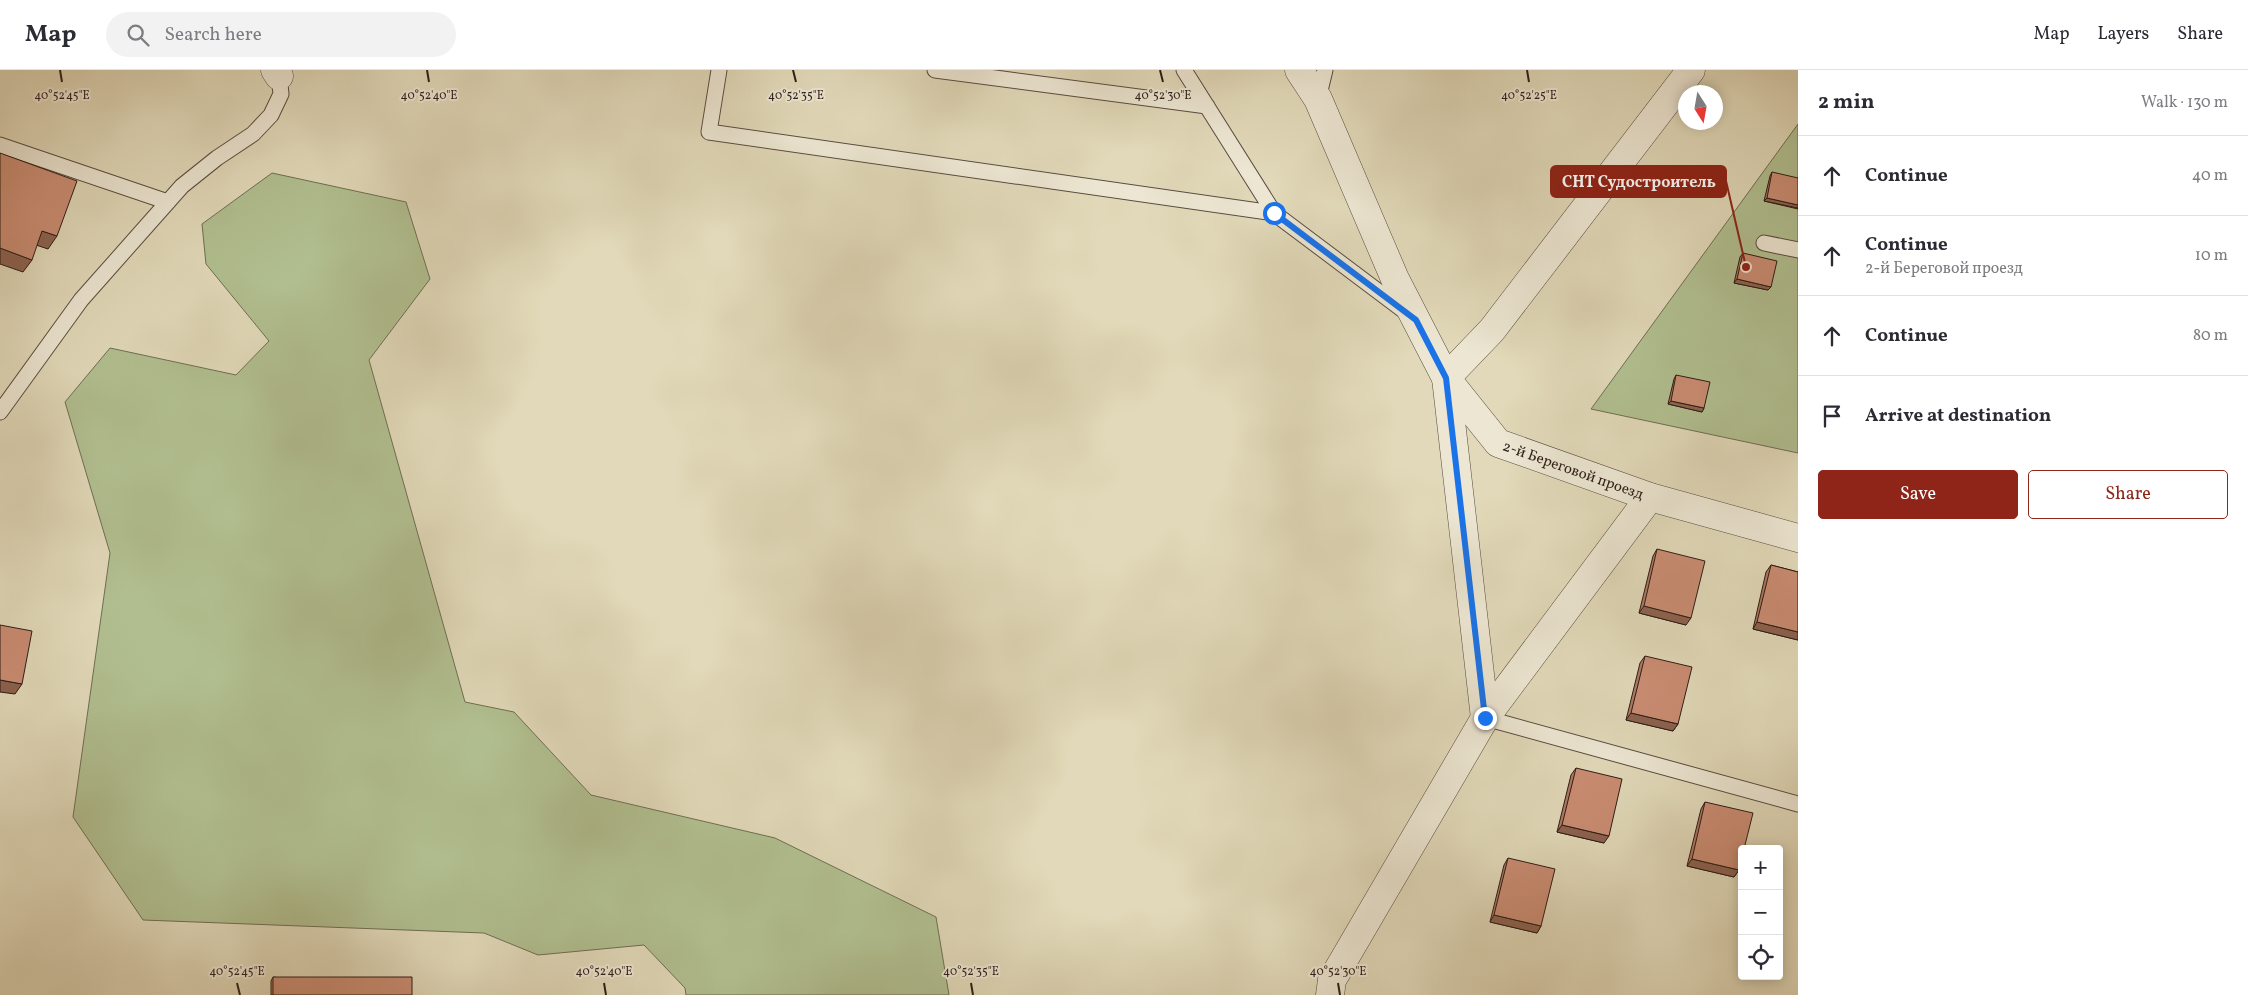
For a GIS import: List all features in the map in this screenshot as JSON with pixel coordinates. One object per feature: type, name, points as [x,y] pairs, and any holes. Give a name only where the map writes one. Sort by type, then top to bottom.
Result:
[{"type":"street","name":"2-й Береговой проезд","points":[[1299,70],[1318,99],[1395,279],[1446,378],[1498,443],[1650,498],[1798,538]]},
{"type":"street","points":[[1485,718],[1446,378],[1492,330],[1691,70]]},
{"type":"street","points":[[1330,995],[1332,980],[1485,718],[1650,498]]},
{"type":"lane","points":[[719,70],[709,132],[1274,213]]},
{"type":"lane","points":[[935,70],[1206,106]]},
{"type":"lane","points":[[1184,70],[1274,213],[1416,320]]},
{"type":"lane","points":[[1318,99],[1325,70]]},
{"type":"lane","points":[[0,412],[81,300],[182,186],[217,158],[253,134],[270,116],[281,94],[277,73]]},
{"type":"lane","points":[[0,145],[168,202]]},
{"type":"lane","points":[[1764,243],[1798,250]]},
{"type":"lane","points":[[1485,718],[1798,804]]},
{"type":"green space","points":[[1798,124],[1798,453],[1591,409]]},
{"type":"green space","points":[[272,173],[406,202],[430,279],[369,360],[465,702],[514,712],[591,795],[775,838],[936,917],[949,995],[686,995],[685,988],[644,945],[538,955],[484,933],[143,920],[73,817],[110,553],[65,402],[110,348],[236,375],[269,341],[206,264],[202,224]]},
{"type":"building","points":[[0,153],[77,181],[57,236],[42,231],[32,260],[0,248]]},
{"type":"building","points":[[1772,172],[1798,178],[1798,205],[1767,198]]},
{"type":"building","points":[[1743,253],[1777,261],[1771,287],[1737,279]]},
{"type":"building","points":[[1676,375],[1710,382],[1704,408],[1671,401]]},
{"type":"building","points":[[1657,549],[1705,561],[1691,618],[1644,606]]},
{"type":"building","points":[[1771,565],[1798,572],[1798,632],[1757,622]]},
{"type":"building","points":[[0,625],[32,631],[22,684],[0,680]]},
{"type":"building","points":[[1645,656],[1692,667],[1678,724],[1631,713]]},
{"type":"building","points":[[1576,768],[1622,779],[1609,836],[1562,825]]},
{"type":"building","points":[[1705,802],[1753,813],[1745,845],[1738,845],[1738,870],[1692,859]]},
{"type":"building","points":[[1508,858],[1555,869],[1541,926],[1494,915]]},
{"type":"building","points":[[273,977],[412,977],[412,995],[273,995]]},
{"type":"place","name":"СНТ Судостроитель","points":[[1746,267]]},
{"type":"route","points":[[1274,213],[1416,320],[1446,378],[1485,718]]}]
